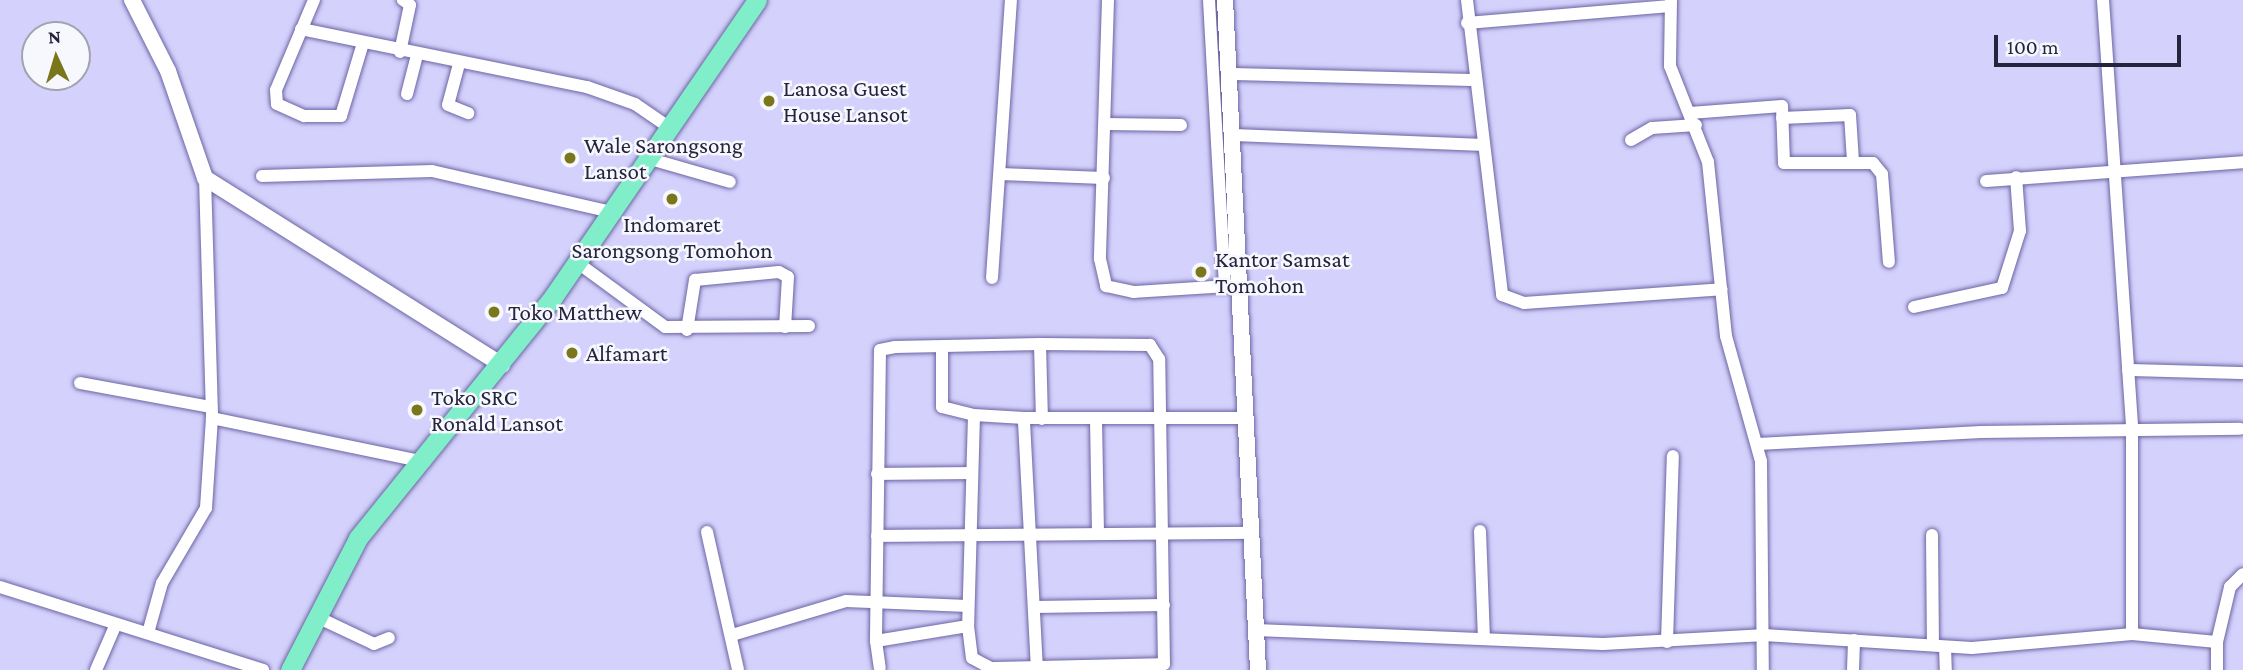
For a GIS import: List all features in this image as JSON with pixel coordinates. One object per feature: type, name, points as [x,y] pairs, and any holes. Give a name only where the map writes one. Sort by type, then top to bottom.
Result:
[{"type":"highway","points":[[290,670],[358,538],[425,461],[502,365],[578,263],[615,213],[757,0]]},
{"type":"street","points":[[132,0],[168,71],[205,178],[211,412],[206,508],[162,583],[148,633]]},
{"type":"street","points":[[314,0],[275,95],[277,104],[304,116],[344,113],[363,43]]},
{"type":"street","points":[[400,52],[410,5],[403,0]]},
{"type":"street","points":[[992,278],[1011,0]]},
{"type":"street","points":[[1108,0],[1104,178],[1106,286],[1134,292],[1233,286]]},
{"type":"street","points":[[1209,0],[1246,418],[1258,670]]},
{"type":"street","points":[[1225,0],[1234,135],[1233,286]]},
{"type":"street","points":[[1467,0],[1467,23],[1484,145],[1498,285],[1507,300],[1722,289]]},
{"type":"street","points":[[2103,0],[2132,430],[2132,634]]},
{"type":"street","points":[[1467,23],[1670,3],[1670,66],[1693,119],[1715,199],[1731,361],[1758,443],[1763,670]]},
{"type":"street","points":[[301,29],[400,52],[611,94],[670,128]]},
{"type":"street","points":[[407,94],[417,55]]},
{"type":"street","points":[[459,64],[447,105],[468,113]]},
{"type":"street","points":[[1230,74],[1475,80]]},
{"type":"street","points":[[1631,140],[1652,128],[1778,105],[1783,117],[1784,163],[1873,163],[1882,174],[1889,262]]},
{"type":"street","points":[[1783,117],[1850,115],[1853,161]]},
{"type":"street","points":[[1105,124],[1181,125]]},
{"type":"street","points":[[1234,135],[1484,145]]},
{"type":"street","points":[[650,159],[730,182]]},
{"type":"street","points":[[1986,181],[2113,167],[2243,162]]},
{"type":"street","points":[[262,176],[432,171],[615,213]]},
{"type":"street","points":[[1000,174],[1104,178]]},
{"type":"street","points":[[1913,307],[2002,288],[2020,231],[2016,177]]},
{"type":"street","points":[[205,178],[502,365]]},
{"type":"street","points":[[578,263],[650,320],[687,330],[809,326]]},
{"type":"street","points":[[687,330],[695,280],[779,272],[788,277],[785,327]]},
{"type":"street","points":[[1040,344],[1042,419]]},
{"type":"street","points":[[880,668],[873,604],[877,536],[876,355],[885,348],[1040,344],[1154,347],[1160,419],[1163,668],[1037,668],[976,664],[968,626],[968,473],[974,415]]},
{"type":"street","points":[[942,347],[942,407],[974,415],[1042,419],[1246,418]]},
{"type":"street","points":[[2128,370],[2243,373]]},
{"type":"street","points":[[80,383],[425,461]]},
{"type":"street","points":[[1024,418],[1033,535],[1037,668]]},
{"type":"street","points":[[1096,419],[1098,534]]},
{"type":"street","points":[[1758,443],[2132,430],[2239,429]]},
{"type":"street","points":[[1667,642],[1673,456]]},
{"type":"street","points":[[877,474],[968,473]]},
{"type":"street","points":[[1480,531],[1484,638]]},
{"type":"street","points":[[707,533],[738,670]]},
{"type":"street","points":[[877,536],[1253,533]]},
{"type":"street","points":[[1932,535],[1939,646],[1946,670]]},
{"type":"street","points":[[2217,670],[2217,642],[2230,587],[2243,574]]},
{"type":"street","points":[[0,587],[263,670]]},
{"type":"street","points":[[732,635],[835,604],[968,606]]},
{"type":"street","points":[[1035,607],[1164,605]]},
{"type":"street","points":[[317,617],[374,644],[389,638]]},
{"type":"street","points":[[96,670],[116,624]]},
{"type":"street","points":[[876,642],[968,626]]},
{"type":"street","points":[[1256,630],[1667,642],[1764,635],[1939,646],[2132,634],[2217,642]]},
{"type":"street","points":[[1853,670],[1854,640]]},
{"type":"place","name":"Lanosa Guest House Lansot","points":[[769,101]]},
{"type":"place","name":"Wale Sarongsong Lansot","points":[[570,158]]},
{"type":"place","name":"Indomaret Sarongsong Tomohon","points":[[672,199]]},
{"type":"place","name":"Kantor Samsat Tomohon","points":[[1201,272]]},
{"type":"place","name":"Toko Matthew","points":[[494,312]]},
{"type":"place","name":"Alfamart","points":[[572,353]]},
{"type":"place","name":"Toko SRC Ronald Lansot","points":[[417,410]]}]
